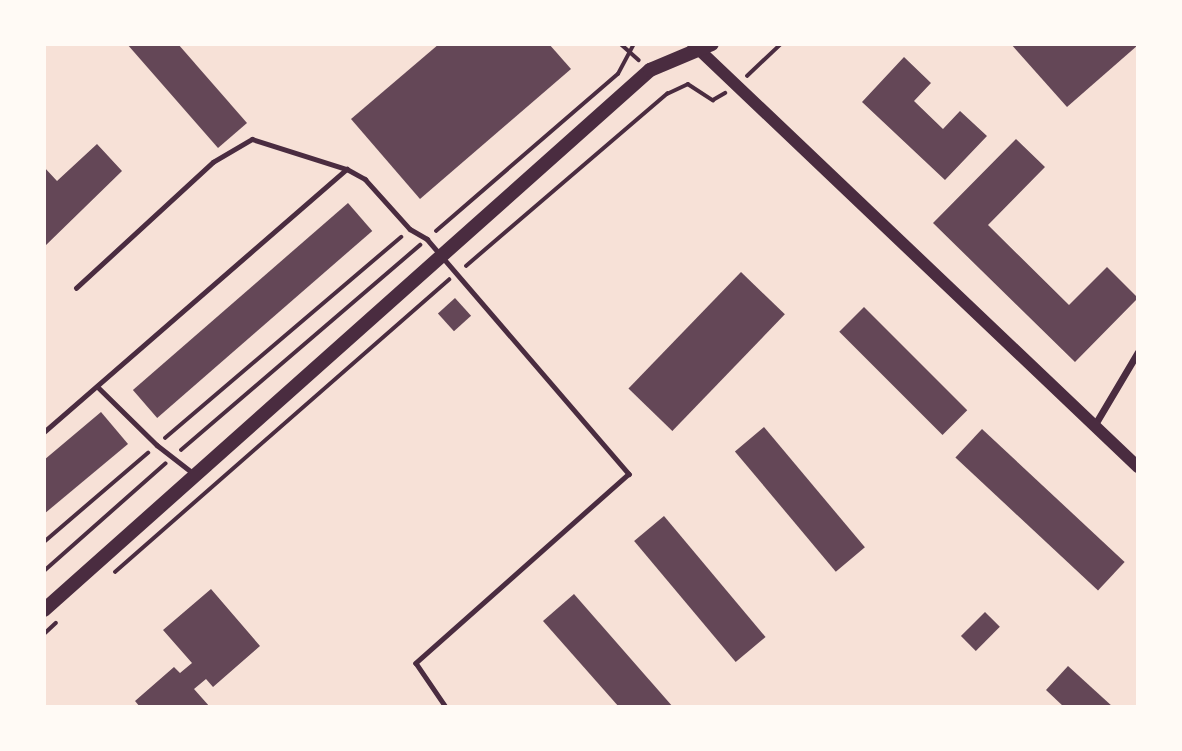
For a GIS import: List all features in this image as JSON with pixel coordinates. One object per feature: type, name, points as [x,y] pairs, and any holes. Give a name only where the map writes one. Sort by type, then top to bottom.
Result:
[{"type":"main road","points":[[44,610],[199,477],[650,70],[702,46]]},
{"type":"street","points":[[702,46],[737,86],[1138,467]]},
{"type":"street","points":[[1094,426],[1138,352]]},
{"type":"lane","points":[[76,288],[213,162],[252,139],[347,169],[365,179],[410,229],[427,239],[629,474],[416,663],[446,707]]},
{"type":"lane","points":[[44,432],[347,169]]},
{"type":"lane","points":[[98,387],[157,446],[199,477]]},
{"type":"path","points":[[44,571],[171,458],[618,74],[634,44]]},
{"type":"path","points":[[104,581],[667,94],[688,84],[713,100],[737,86],[782,44]]},
{"type":"path","points":[[44,542],[410,229]]},
{"type":"path","points":[[44,634],[64,617]]},
{"type":"building","points":[[127,44],[178,44],[247,123],[218,148]]},
{"type":"building","points":[[439,44],[549,44],[571,69],[420,199],[351,119]]},
{"type":"building","points":[[1011,44],[1138,44],[1138,45],[1067,107]]},
{"type":"building","points":[[904,57],[931,83],[914,101],[943,129],[960,111],[987,136],[945,180],[862,102]]},
{"type":"building","points":[[1016,139],[1045,167],[988,225],[1069,305],[1107,267],[1138,298],[1075,362],[933,223]]},
{"type":"building","points":[[97,144],[122,171],[44,247],[44,167],[57,181]]},
{"type":"building","points":[[348,203],[372,231],[157,418],[133,390]]},
{"type":"building","points":[[741,272],[785,314],[672,431],[628,389]]},
{"type":"building","points":[[455,298],[471,316],[454,331],[438,313]]},
{"type":"building","points":[[864,307],[967,410],[942,435],[839,332]]},
{"type":"building","points":[[101,412],[128,444],[44,514],[44,460]]},
{"type":"building","points":[[764,427],[865,547],[836,572],[735,451]]},
{"type":"building","points":[[982,429],[1125,562],[1098,591],[955,458]]},
{"type":"building","points":[[664,516],[766,637],[736,662],[634,541]]},
{"type":"building","points":[[211,589],[260,646],[213,687],[206,679],[194,689],[210,707],[140,707],[135,701],[174,667],[180,673],[192,663],[163,630]]},
{"type":"building","points":[[574,594],[673,707],[619,707],[543,621]]},
{"type":"building","points":[[985,612],[1000,627],[976,651],[961,636]]},
{"type":"building","points":[[1068,666],[1113,707],[1064,707],[1046,690]]}]
